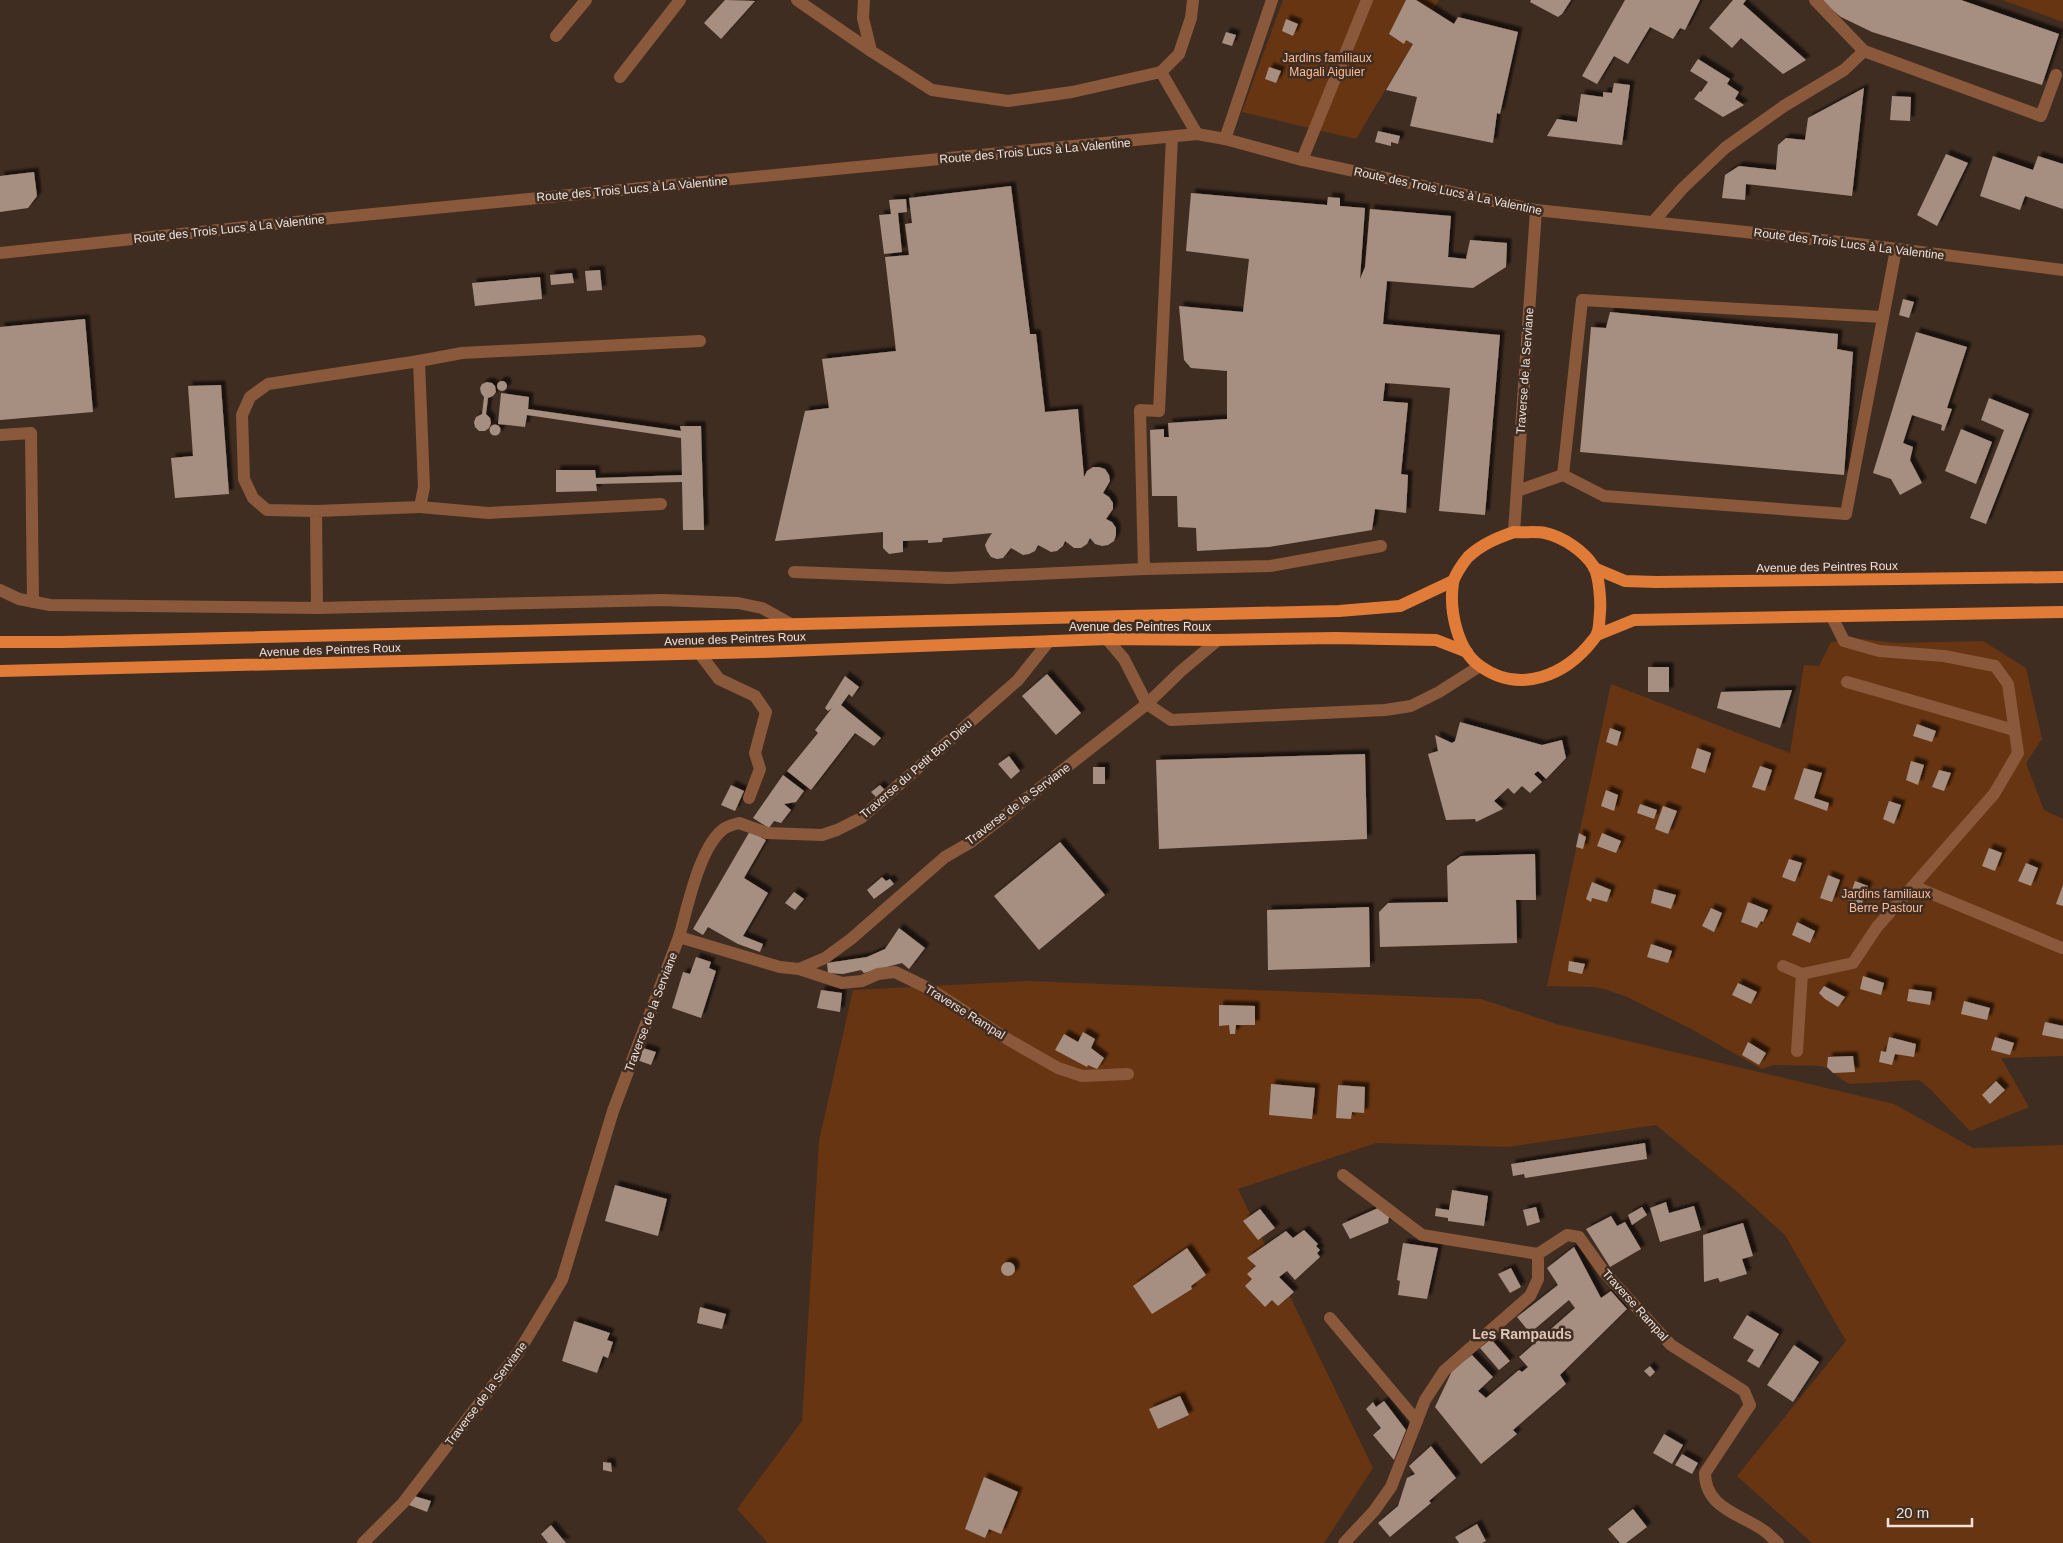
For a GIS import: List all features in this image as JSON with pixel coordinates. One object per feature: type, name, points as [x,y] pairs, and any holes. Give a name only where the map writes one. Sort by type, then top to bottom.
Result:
[{"type":"main road","points":[[1514,532],[1545,534],[1573,546],[1594,568],[1601,602],[1597,635],[1581,656],[1557,672],[1525,681],[1498,676],[1480,666],[1467,652],[1458,631],[1452,607],[1453,581],[1467,558],[1489,541],[1514,532]]},
{"type":"main road","name":"Avenue des Peintres Roux","points":[[1594,568],[1625,581],[1656,582],[2063,577]]},
{"type":"main road","name":"Avenue des Peintres Roux","points":[[0,642],[1339,611],[1400,606],[1453,581]]},
{"type":"main road","points":[[1597,635],[1634,620],[2063,612]]},
{"type":"main road","name":"Avenue des Peintres Roux","points":[[0,671],[700,654],[1107,639],[1336,638],[1436,640],[1467,652]]},
{"type":"street","points":[[556,36],[586,0]]},
{"type":"street","points":[[620,77],[680,0]]},
{"type":"street","points":[[797,0],[932,90],[1008,101],[1072,92],[1161,72],[1179,54],[1191,18],[1194,0]]},
{"type":"street","points":[[864,0],[863,18],[871,51]]},
{"type":"street","points":[[1225,139],[1272,0]]},
{"type":"street","points":[[1302,160],[1367,0]]},
{"type":"street","points":[[1815,0],[1864,51],[2042,116],[2056,75]]},
{"type":"street","points":[[1653,222],[1682,189],[1725,148],[1784,106],[1844,70],[1864,51]]},
{"type":"street","points":[[1161,72],[1197,134]]},
{"type":"street","name":"Route des Trois Lucs à La Valentine","points":[[0,253],[342,217],[1197,134],[1225,139],[1302,160],[1536,210],[1896,248],[2063,270]]},
{"type":"street","points":[[1144,570],[1140,410],[1159,411],[1172,137]]},
{"type":"street","name":"Traverse de la Serviane","points":[[1514,532],[1536,210]]},
{"type":"street","points":[[1517,491],[1563,475],[1604,496],[1846,514],[1896,248]]},
{"type":"street","points":[[1563,475],[1582,300],[1882,317]]},
{"type":"street","points":[[661,504],[488,513],[420,506],[316,511],[267,510],[253,498],[244,479],[242,415],[250,397],[268,384],[462,353],[700,341]]},
{"type":"street","points":[[419,361],[424,488],[420,506]]},
{"type":"street","points":[[0,435],[32,433],[33,602]]},
{"type":"street","points":[[316,511],[317,608]]},
{"type":"street","points":[[794,572],[949,578],[1270,566],[1381,546]]},
{"type":"street","name":"Avenue des Peintres Roux","points":[[0,590],[20,599],[50,605],[317,608],[663,600],[738,603],[762,608],[789,623]]},
{"type":"street","points":[[1783,966],[1802,974],[1853,964],[1877,926],[1994,794],[2018,753],[2008,684],[1995,666],[1944,656],[1879,651],[1844,641],[1832,617]]},
{"type":"street","points":[[1107,639],[1124,659],[1147,704],[1171,720],[1385,710],[1411,706],[1439,692],[1480,666]]},
{"type":"street","name":"Traverse de la Serviane","points":[[363,1543],[403,1503],[518,1354],[562,1280],[613,1111],[679,937],[780,967],[799,969],[825,958],[851,939],[945,857],[971,842],[1147,704],[1181,671],[1218,640]]},
{"type":"street","name":"Traverse du Petit Bon Dieu","points":[[679,937],[700,866],[711,843],[724,829],[740,823],[767,833],[822,835],[861,818],[1018,680],[1049,641]]},
{"type":"street","points":[[700,654],[720,679],[755,696],[766,712],[755,753],[760,769],[749,798]]},
{"type":"street","points":[[1847,682],[2014,730]]},
{"type":"street","points":[[1913,886],[2062,948]]},
{"type":"street","name":"Traverse Rampal","points":[[799,969],[842,983],[862,981],[878,974],[895,972],[930,989],[1009,1040],[1058,1068],[1082,1076],[1128,1074]]},
{"type":"street","points":[[1797,1052],[1802,974]]},
{"type":"street","points":[[1342,1175],[1422,1235],[1538,1254],[1538,1279],[1530,1296],[1444,1371],[1425,1400],[1391,1487],[1374,1511],[1344,1543]]},
{"type":"street","name":"Traverse Rampal","points":[[1538,1254],[1567,1234],[1579,1237],[1604,1272],[1671,1345],[1744,1391],[1750,1405],[1704,1473],[1704,1484],[1720,1506],[1762,1529],[1778,1543]]},
{"type":"street","points":[[1330,1318],[1417,1421]]},
{"type":"green space","name":"Jardins familiaux Magali Aiguier","points":[[1283,0],[1439,0],[1356,139],[1242,112]]},
{"type":"green space","points":[[2002,0],[2063,0],[2063,22]]},
{"type":"green space","name":"Jardins familiaux Berre Pastour","points":[[1862,639],[1896,643],[1983,641],[2026,668],[2042,739],[2026,763],[2044,810],[2063,819],[2063,1056],[2001,1058],[2029,1107],[1970,1131],[1919,1080],[1850,1084],[1829,1069],[1821,1066],[1773,1065],[1762,1069],[1693,1030],[1625,996],[1593,987],[1547,986],[1611,684],[1790,753],[1804,665],[1819,666],[1831,642]]},
{"type":"green space","points":[[1028,981],[1481,999],[1556,1024],[1894,1104],[1973,1148],[2063,1145],[2063,1543],[1812,1543],[1737,1476],[1846,1341],[1785,1235],[1734,1189],[1656,1125],[1508,1147],[1376,1143],[1238,1189],[1373,1468],[1324,1543],[768,1543],[737,1509],[802,1421],[819,1141],[853,990]]},
{"type":"building","points":[[725,0],[755,1],[721,39],[704,23]]},
{"type":"building","points":[[1406,0],[1416,0],[1454,24],[1458,17],[1518,32],[1500,114],[1497,113],[1493,143],[1410,126],[1417,97],[1386,90],[1413,44],[1406,40],[1404,44],[1389,34]]},
{"type":"building","points":[[1531,0],[1571,0],[1558,17],[1530,2]]},
{"type":"building","points":[[1625,0],[1700,0],[1685,30],[1680,28],[1673,39],[1650,27],[1628,64],[1614,56],[1597,84],[1582,76]]},
{"type":"building","points":[[1733,0],[1746,0],[1743,4],[1806,60],[1783,74],[1741,38],[1732,48],[1709,28]]},
{"type":"building","points":[[1820,0],[1961,0],[2059,34],[2042,85],[1872,32],[1841,17]]},
{"type":"building","points":[[1286,19],[1298,24],[1293,36],[1282,31]]},
{"type":"building","points":[[1226,32],[1236,35],[1232,46],[1222,43]]},
{"type":"building","points":[[1698,59],[1730,79],[1727,84],[1739,92],[1735,99],[1744,105],[1723,117],[1694,99],[1708,82],[1690,71]]},
{"type":"building","points":[[1269,67],[1281,71],[1276,83],[1265,79]]},
{"type":"building","points":[[1614,83],[1630,85],[1622,145],[1547,136],[1557,119],[1577,122],[1581,94],[1603,97],[1603,92],[1612,93]]},
{"type":"building","points":[[1864,88],[1852,196],[1746,184],[1745,200],[1722,198],[1725,175],[1739,166],[1776,170],[1778,145],[1786,138],[1805,140],[1808,118]]},
{"type":"building","points":[[1892,96],[1911,97],[1910,121],[1890,120]]},
{"type":"building","points":[[1378,131],[1400,136],[1398,144],[1391,142],[1391,146],[1375,142]]},
{"type":"building","points":[[1946,154],[1968,163],[1937,226],[1917,215]]},
{"type":"building","points":[[1993,156],[2033,170],[2038,156],[2063,164],[2063,209],[2025,196],[2020,210],[1980,196]]},
{"type":"building","points":[[34,172],[37,196],[28,208],[0,212],[0,176]]},
{"type":"building","points":[[1011,186],[1030,334],[1036,334],[1045,412],[1078,409],[1084,477],[1087,471],[1093,467],[1105,469],[1109,475],[1110,481],[1103,493],[1113,503],[1113,509],[1106,519],[1112,522],[1116,528],[1114,541],[1102,546],[1095,544],[1090,538],[1087,544],[1081,548],[1074,548],[1065,541],[1063,546],[1057,551],[1051,552],[1038,545],[1035,551],[1023,555],[1011,548],[1003,558],[997,559],[991,557],[985,545],[992,533],[943,538],[942,542],[928,543],[928,540],[903,541],[903,552],[889,554],[883,548],[883,532],[775,541],[805,411],[829,408],[822,359],[896,351],[885,257],[909,255],[905,224],[912,223],[909,198]]},
{"type":"building","points":[[1191,193],[1327,205],[1328,197],[1340,198],[1340,206],[1365,208],[1360,279],[1365,267],[1370,209],[1451,216],[1448,257],[1466,259],[1470,240],[1507,243],[1506,267],[1473,288],[1387,281],[1383,324],[1500,335],[1485,515],[1439,511],[1450,388],[1385,383],[1383,401],[1408,403],[1401,474],[1408,475],[1406,513],[1375,509],[1372,530],[1269,547],[1197,551],[1196,528],[1178,527],[1177,496],[1152,496],[1150,430],[1164,429],[1164,437],[1169,437],[1168,423],[1227,419],[1227,371],[1191,368],[1184,360],[1179,306],[1243,312],[1249,259],[1186,251]]},
{"type":"building","points":[[906,199],[907,212],[898,213],[902,252],[884,254],[879,215],[891,214],[889,200]]},
{"type":"building","points":[[600,270],[602,290],[587,291],[585,271]]},
{"type":"building","points":[[572,273],[574,283],[551,285],[550,275]]},
{"type":"building","points":[[540,277],[542,299],[475,306],[472,283]]},
{"type":"building","points":[[1903,299],[1914,302],[1909,318],[1899,315]]},
{"type":"building","points":[[1610,312],[1838,334],[1837,349],[1853,352],[1844,475],[1580,452],[1591,327],[1606,328]]},
{"type":"building","points":[[85,319],[93,412],[0,420],[0,327]]},
{"type":"building","points":[[1916,332],[1967,347],[1947,408],[1952,409],[1944,431],[1941,430],[1942,425],[1912,415],[1903,443],[1913,447],[1910,460],[1922,483],[1900,495],[1891,479],[1873,473]]},
{"type":"building","points":[[500,381],[504,381],[507,386],[506,390],[500,391],[497,388],[497,384]]},
{"type":"building","points":[[487,382],[495,386],[496,392],[488,398],[486,414],[490,418],[491,423],[485,431],[479,431],[475,427],[474,422],[476,417],[482,414],[484,397],[480,388],[482,384]]},
{"type":"building","points":[[221,385],[229,494],[175,498],[171,458],[193,456],[188,386]]},
{"type":"building","points":[[501,393],[529,397],[528,409],[681,431],[680,426],[701,426],[704,530],[683,530],[682,482],[596,484],[597,491],[556,492],[556,470],[595,470],[596,478],[682,475],[681,438],[527,415],[525,427],[498,424]]},
{"type":"building","points":[[1989,398],[2029,414],[1986,524],[1970,518],[2004,430],[1981,420]]},
{"type":"building","points":[[495,424],[501,430],[495,436],[489,430]]},
{"type":"building","points":[[1961,429],[1992,442],[1976,484],[1945,471]]},
{"type":"building","points":[[1648,667],[1669,667],[1669,692],[1648,692]]},
{"type":"building","points":[[1047,674],[1081,713],[1056,735],[1022,696]]},
{"type":"building","points":[[845,676],[859,687],[852,697],[849,694],[841,705],[881,738],[874,746],[855,733],[811,790],[787,771],[818,733],[815,730],[832,708],[828,711],[825,708]]},
{"type":"building","points":[[1792,690],[1780,728],[1717,708],[1721,692]]},
{"type":"building","points":[[1460,722],[1542,745],[1562,740],[1566,758],[1546,779],[1538,771],[1534,774],[1542,782],[1530,793],[1522,786],[1514,794],[1508,788],[1494,801],[1503,809],[1476,822],[1475,819],[1446,820],[1428,754],[1438,751],[1435,735],[1452,743],[1455,741]]},
{"type":"building","points":[[1917,724],[1936,731],[1932,742],[1913,736]]},
{"type":"building","points":[[1610,728],[1621,732],[1617,746],[1606,742]]},
{"type":"building","points":[[1697,748],[1711,753],[1705,773],[1691,768]]},
{"type":"building","points":[[1365,754],[1367,839],[1159,849],[1156,760]]},
{"type":"building","points":[[1009,756],[1020,771],[1011,779],[998,764]]},
{"type":"building","points":[[1911,761],[1924,765],[1918,785],[1906,780]]},
{"type":"building","points":[[1760,766],[1772,770],[1765,791],[1752,787]]},
{"type":"building","points":[[1093,767],[1105,767],[1105,784],[1093,784]]},
{"type":"building","points":[[1804,768],[1822,773],[1814,798],[1829,803],[1827,811],[1794,799]]},
{"type":"building","points":[[1939,770],[1951,773],[1944,791],[1932,787]]},
{"type":"building","points":[[783,775],[804,791],[796,802],[784,804],[791,810],[781,823],[774,821],[769,828],[753,818]]},
{"type":"building","points":[[731,785],[744,791],[735,811],[721,805]]},
{"type":"building","points":[[880,785],[885,790],[877,798],[871,792]]},
{"type":"building","points":[[1606,790],[1618,795],[1614,811],[1601,806]]},
{"type":"building","points":[[1889,801],[1901,805],[1894,824],[1883,819]]},
{"type":"building","points":[[1640,804],[1657,810],[1654,819],[1637,813]]},
{"type":"building","points":[[1663,806],[1677,811],[1668,834],[1655,829]]},
{"type":"building","points":[[750,831],[766,840],[744,878],[768,893],[743,936],[763,944],[760,952],[738,944],[708,927],[703,935],[693,929]]},
{"type":"building","points":[[1579,833],[1586,837],[1583,849],[1576,847]]},
{"type":"building","points":[[1602,833],[1621,841],[1616,853],[1597,846]]},
{"type":"building","points":[[1060,842],[1105,895],[1039,950],[994,896]]},
{"type":"building","points":[[1989,848],[2002,853],[1995,871],[1982,866]]},
{"type":"building","points":[[1535,854],[1536,900],[1516,900],[1517,943],[1380,947],[1379,912],[1388,903],[1448,902],[1447,866],[1461,856]]},
{"type":"building","points":[[1789,859],[1802,863],[1795,882],[1782,877]]},
{"type":"building","points":[[2026,863],[2038,868],[2031,886],[2018,881]]},
{"type":"building","points":[[1828,875],[1840,880],[1832,902],[1820,898]]},
{"type":"building","points":[[882,877],[886,881],[890,879],[894,884],[874,899],[867,890]]},
{"type":"building","points":[[1855,881],[1868,886],[1861,906],[1848,901]]},
{"type":"building","points":[[1592,882],[1611,890],[1607,902],[1592,898],[1591,902],[1586,899]]},
{"type":"building","points":[[2063,885],[2063,906],[2056,904]]},
{"type":"building","points":[[1654,889],[1676,895],[1671,909],[1651,903]]},
{"type":"building","points":[[794,892],[804,899],[795,910],[785,903]]},
{"type":"building","points":[[1748,902],[1768,910],[1763,922],[1761,921],[1757,928],[1741,922]]},
{"type":"building","points":[[1369,907],[1370,967],[1268,970],[1267,910]]},
{"type":"building","points":[[1711,908],[1722,913],[1714,932],[1702,926]]},
{"type":"building","points":[[1797,922],[1815,931],[1810,943],[1792,935]]},
{"type":"building","points":[[899,928],[925,948],[909,969],[902,963],[864,973],[861,970],[843,974],[828,973],[827,963],[867,957],[885,949]]},
{"type":"building","points":[[1651,944],[1672,951],[1668,963],[1647,957]]},
{"type":"building","points":[[696,957],[711,962],[709,968],[716,971],[701,1018],[672,1008],[683,972],[690,974]]},
{"type":"building","points":[[1569,961],[1585,964],[1582,974],[1568,971]]},
{"type":"building","points":[[1863,976],[1884,983],[1881,995],[1860,989]]},
{"type":"building","points":[[1738,983],[1757,992],[1751,1004],[1732,995]]},
{"type":"building","points":[[1824,986],[1845,997],[1838,1007],[1819,993]]},
{"type":"building","points":[[1909,989],[1932,992],[1930,1005],[1907,1001]]},
{"type":"building","points":[[821,990],[842,993],[840,1012],[817,1008]]},
{"type":"building","points":[[1964,1001],[1990,1008],[1987,1020],[1961,1014]]},
{"type":"building","points":[[1219,1005],[1255,1006],[1255,1025],[1236,1025],[1235,1034],[1230,1034],[1229,1025],[1219,1026]]},
{"type":"building","points":[[2045,1022],[2063,1026],[2063,1039],[2042,1035]]},
{"type":"building","points":[[1083,1032],[1095,1039],[1091,1048],[1104,1058],[1097,1069],[1088,1065],[1087,1067],[1055,1050],[1064,1034],[1078,1042]]},
{"type":"building","points":[[1889,1037],[1916,1044],[1914,1057],[1895,1054],[1892,1065],[1879,1062],[1881,1051],[1886,1052]]},
{"type":"building","points":[[1995,1037],[2014,1043],[2010,1055],[1991,1050]]},
{"type":"building","points":[[1748,1042],[1766,1053],[1759,1065],[1742,1055]]},
{"type":"building","points":[[643,1048],[656,1052],[651,1065],[637,1060]]},
{"type":"building","points":[[1853,1056],[1855,1072],[1833,1073],[1827,1067],[1828,1057]]},
{"type":"building","points":[[1996,1081],[2005,1090],[1990,1104],[1982,1095]]},
{"type":"building","points":[[1271,1084],[1315,1088],[1312,1119],[1269,1115]]},
{"type":"building","points":[[1338,1085],[1365,1087],[1364,1113],[1352,1112],[1351,1119],[1336,1118]]},
{"type":"building","points":[[1645,1143],[1647,1159],[1525,1178],[1524,1174],[1513,1176],[1511,1164]]},
{"type":"building","points":[[615,1185],[667,1199],[658,1236],[605,1221]]},
{"type":"building","points":[[1452,1190],[1488,1196],[1484,1226],[1448,1221],[1448,1218],[1435,1216],[1436,1208],[1449,1210]]},
{"type":"building","points":[[1666,1202],[1669,1213],[1694,1206],[1701,1230],[1660,1242],[1650,1208]]},
{"type":"building","points":[[1536,1207],[1540,1222],[1527,1226],[1523,1210]]},
{"type":"building","points":[[1642,1207],[1647,1215],[1632,1225],[1628,1215]]},
{"type":"building","points":[[1378,1208],[1389,1217],[1388,1223],[1350,1239],[1342,1224]]},
{"type":"building","points":[[1260,1209],[1275,1228],[1258,1240],[1243,1221]]},
{"type":"building","points":[[1611,1216],[1617,1226],[1625,1222],[1641,1249],[1610,1267],[1586,1229]]},
{"type":"building","points":[[1743,1223],[1753,1256],[1742,1259],[1747,1274],[1720,1282],[1718,1278],[1704,1282],[1703,1235]]},
{"type":"building","points":[[1304,1230],[1318,1244],[1316,1246],[1320,1250],[1317,1253],[1320,1257],[1295,1280],[1287,1271],[1279,1277],[1294,1292],[1278,1306],[1272,1300],[1265,1307],[1245,1286],[1252,1279],[1247,1274],[1256,1266],[1247,1258],[1286,1231],[1293,1238]]},
{"type":"building","points":[[1403,1243],[1438,1248],[1427,1299],[1398,1295],[1400,1281],[1397,1280]]},
{"type":"building","points":[[1574,1247],[1601,1298],[1611,1291],[1627,1309],[1560,1375],[1566,1384],[1513,1430],[1517,1434],[1481,1464],[1435,1407],[1453,1369],[1472,1355],[1493,1377],[1478,1391],[1486,1398],[1519,1370],[1522,1372],[1528,1367],[1519,1357],[1575,1308],[1569,1300],[1530,1333],[1517,1317],[1558,1285],[1547,1268]]},
{"type":"building","points":[[1187,1248],[1206,1275],[1191,1286],[1192,1289],[1152,1314],[1133,1286]]},
{"type":"building","points":[[1005,1262],[1011,1262],[1015,1269],[1011,1276],[1005,1276],[1001,1272],[1001,1266]]},
{"type":"building","points":[[1511,1268],[1521,1287],[1510,1293],[1498,1274]]},
{"type":"building","points":[[700,1307],[726,1314],[722,1329],[697,1323]]},
{"type":"building","points":[[1747,1315],[1779,1334],[1759,1368],[1747,1361],[1754,1350],[1733,1338]]},
{"type":"building","points":[[574,1321],[610,1333],[607,1340],[613,1342],[608,1358],[603,1356],[597,1373],[562,1361]]},
{"type":"building","points":[[1491,1339],[1510,1361],[1499,1370],[1480,1348]]},
{"type":"building","points":[[1794,1345],[1819,1362],[1793,1402],[1767,1385]]},
{"type":"building","points":[[1650,1366],[1655,1372],[1650,1377],[1644,1371]]},
{"type":"building","points":[[1180,1396],[1189,1415],[1158,1429],[1149,1409]]},
{"type":"building","points":[[1384,1401],[1406,1430],[1394,1460],[1373,1435],[1381,1428],[1366,1409],[1373,1402],[1376,1407]]},
{"type":"building","points":[[1664,1434],[1683,1445],[1672,1464],[1653,1453]]},
{"type":"building","points":[[1431,1446],[1456,1478],[1429,1501],[1431,1503],[1390,1537],[1378,1523],[1398,1506],[1407,1478],[1415,1474],[1409,1466]]},
{"type":"building","points":[[1682,1454],[1698,1463],[1692,1474],[1675,1465]]},
{"type":"building","points":[[603,1462],[611,1463],[612,1472],[603,1470]]},
{"type":"building","points":[[984,1477],[1018,1492],[1001,1534],[989,1529],[985,1538],[965,1529]]},
{"type":"building","points":[[414,1496],[431,1501],[427,1512],[409,1505]]},
{"type":"building","points":[[1633,1509],[1647,1527],[1626,1543],[1620,1543],[1608,1529]]},
{"type":"building","points":[[1477,1524],[1486,1541],[1482,1543],[1459,1543],[1455,1537]]},
{"type":"building","points":[[551,1525],[566,1543],[548,1543],[541,1534]]},
{"type":"district","name":"Les Rampauds","points":[[1522,1334]]}]
